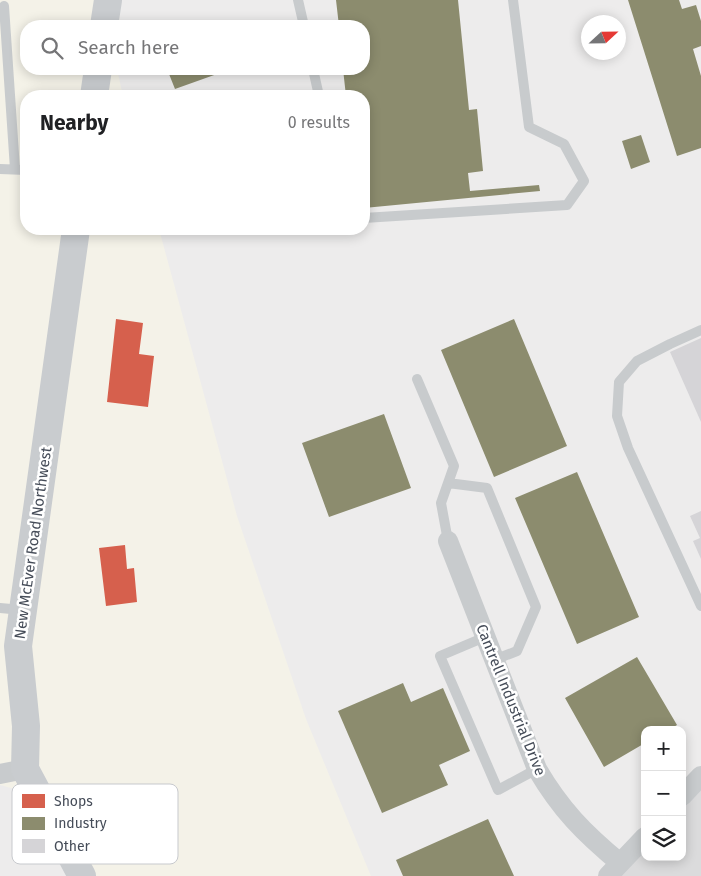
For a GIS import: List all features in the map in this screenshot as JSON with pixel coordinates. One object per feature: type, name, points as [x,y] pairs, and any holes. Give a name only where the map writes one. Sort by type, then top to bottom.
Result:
[{"type":"street","points":[[105,20],[108,0]]},
{"type":"street","points":[[95,90],[97,75]]},
{"type":"street","name":"New McEver Road Northwest","points":[[22,784],[13,771],[26,726],[18,646],[12,609],[75,235]]},
{"type":"street","name":"Cantrell Industrial Drive","points":[[448,541],[537,769],[552,794],[570,817],[594,841],[614,870]]},
{"type":"street","points":[[686,792],[701,776]]},
{"type":"street","points":[[614,870],[641,841]]},
{"type":"street","name":"New McEver Road Northwest","points":[[74,864],[82,876]]},
{"type":"lane","points":[[298,0],[303,20]]},
{"type":"lane","points":[[370,218],[567,205],[584,180],[564,144],[530,127],[513,0]]},
{"type":"lane","points":[[4,6],[15,169]]},
{"type":"lane","points":[[314,75],[318,90]]},
{"type":"lane","points":[[0,169],[20,169]]},
{"type":"lane","points":[[701,330],[637,361],[619,382],[617,416],[628,448],[701,606]]},
{"type":"lane","points":[[417,379],[454,466],[441,503],[448,541]]},
{"type":"lane","points":[[448,483],[487,488],[536,607],[517,651],[494,660]]},
{"type":"lane","points":[[485,637],[440,656],[498,790],[537,769]]},
{"type":"shaded area","points":[[0,0],[120,0],[119,20],[20,20],[20,75],[118,75],[122,90],[20,90],[20,235],[161,235],[237,516],[306,719],[371,876],[83,876],[76,864],[178,864],[178,784],[12,784],[12,788],[0,785]]},
{"type":"shaded area","points":[[701,785],[701,876],[611,876],[641,845],[641,861],[686,861],[686,800]]},
{"type":"building: Shops","points":[[116,319],[143,323],[139,354],[154,356],[148,407],[107,402]]},
{"type":"building: Shops","points":[[125,545],[127,569],[134,568],[137,602],[106,606],[99,548]]},
{"type":"building: Industry","points":[[336,0],[458,0],[469,110],[477,109],[483,171],[468,173],[470,191],[539,185],[540,191],[370,207],[370,90],[345,90],[344,75],[370,75],[370,20],[338,20]]},
{"type":"building: Industry","points":[[628,0],[679,0],[682,9],[696,5],[701,21],[701,46],[693,49],[701,76],[701,148],[677,156]]},
{"type":"building: Industry","points":[[169,75],[214,75],[175,89]]},
{"type":"building: Industry","points":[[641,135],[650,162],[631,169],[622,141]]},
{"type":"building: Industry","points":[[514,319],[567,446],[494,477],[441,350]]},
{"type":"building: Industry","points":[[384,414],[411,488],[329,517],[302,443]]},
{"type":"building: Industry","points":[[577,472],[639,617],[577,644],[515,498]]},
{"type":"building: Industry","points":[[637,657],[677,725],[641,726],[641,745],[604,767],[565,698]]},
{"type":"building: Industry","points":[[403,683],[411,702],[443,688],[470,751],[439,765],[448,785],[382,813],[338,711]]},
{"type":"building: Industry","points":[[488,819],[514,876],[403,876],[396,860]]},
{"type":"building: Other","points":[[701,338],[701,422],[670,352]]},
{"type":"building: Other","points":[[701,511],[701,559],[693,541],[700,538],[690,516]]}]
